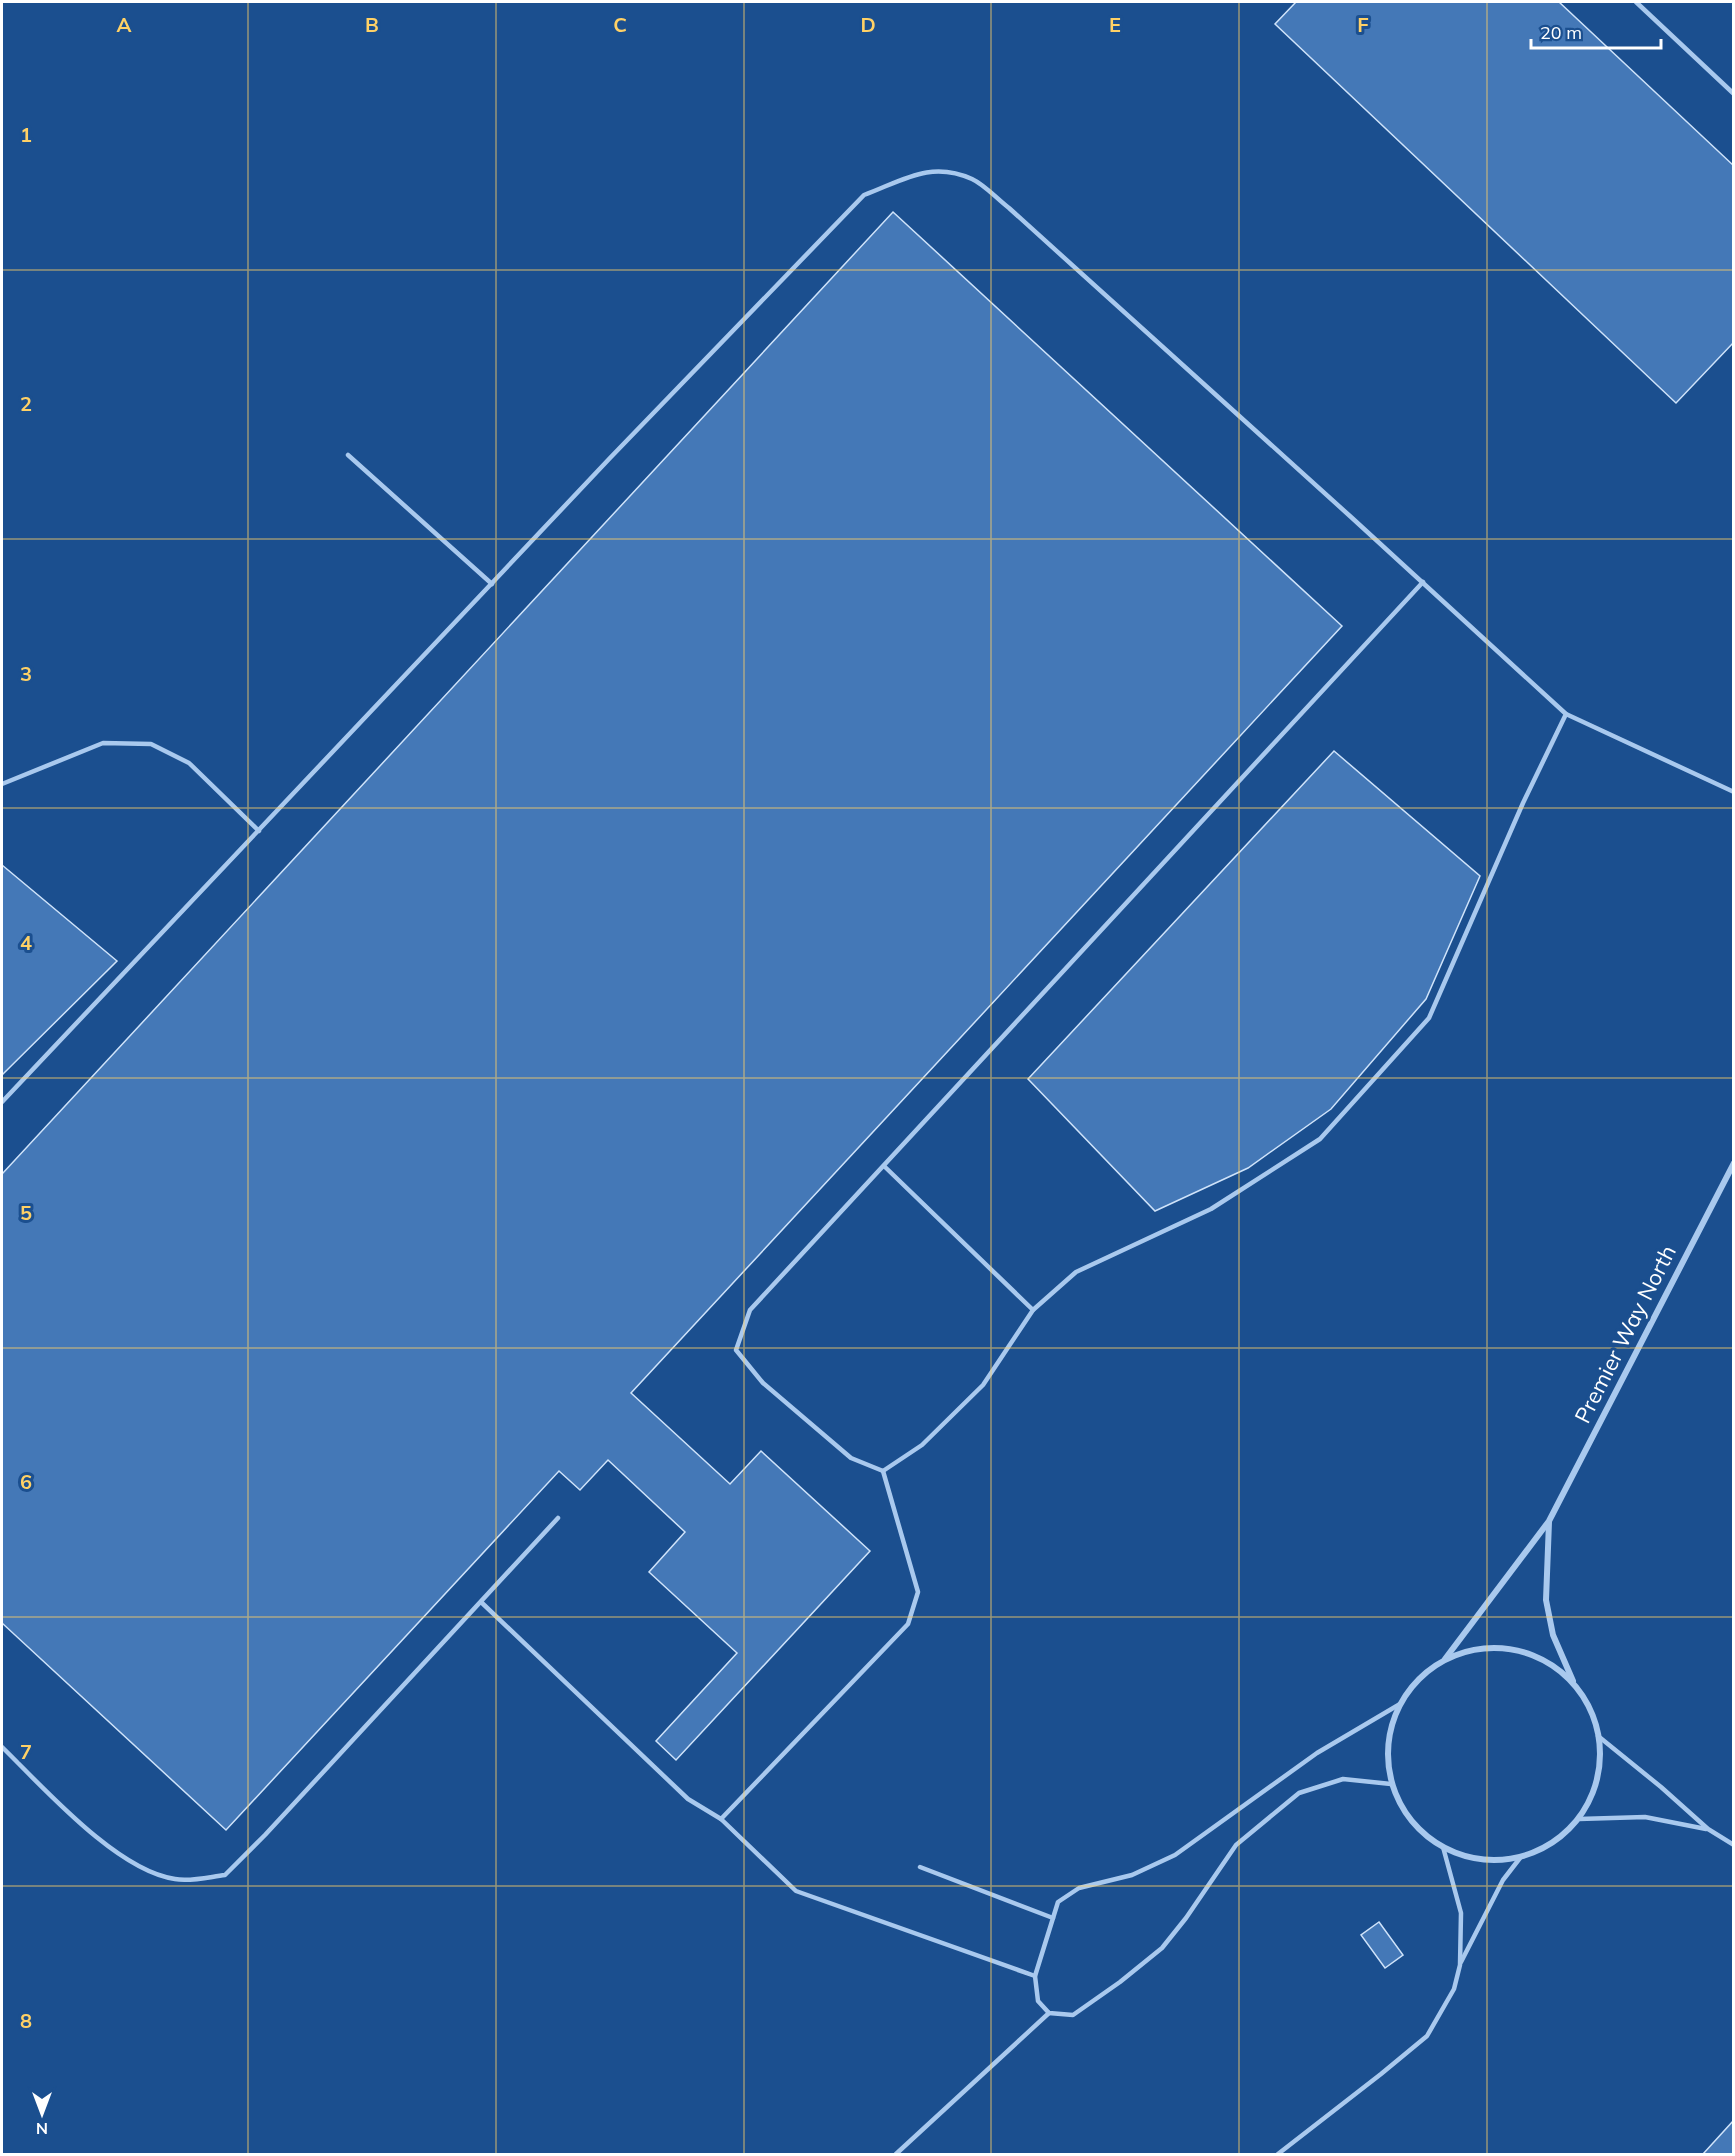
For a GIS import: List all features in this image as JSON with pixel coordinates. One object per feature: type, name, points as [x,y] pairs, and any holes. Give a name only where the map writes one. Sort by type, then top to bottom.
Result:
[{"type":"street","name":"Premier Way North","points":[[1445,1660],[1549,1521],[1734,1163]]},
{"type":"street","name":"Premier Way North","points":[[1549,1521],[1546,1600],[1553,1635],[1574,1683],[1594,1715],[1601,1752],[1596,1788],[1579,1819],[1553,1844],[1520,1858],[1485,1861],[1454,1853],[1426,1838],[1405,1813],[1391,1784],[1387,1753],[1391,1725],[1400,1704],[1421,1676],[1445,1660],[1478,1649],[1514,1649],[1547,1661],[1574,1683]]},
{"type":"lane","points":[[1636,2],[1734,94]]},
{"type":"lane","points":[[2,1102],[864,195],[919,172],[944,171],[972,179],[1009,208],[1566,714],[1734,792]]},
{"type":"lane","points":[[348,455],[492,584]]},
{"type":"lane","points":[[883,1471],[851,1458],[763,1383],[736,1350],[750,1310],[1423,582]]},
{"type":"lane","points":[[883,1471],[922,1445],[983,1384],[1033,1310],[1076,1272],[1211,1209],[1320,1139],[1429,1018],[1523,803],[1566,714]]},
{"type":"lane","points":[[2,784],[103,743],[150,744],[189,763],[259,831]]},
{"type":"lane","points":[[884,1166],[1033,1310]]},
{"type":"lane","points":[[721,1818],[908,1624],[918,1592],[883,1471]]},
{"type":"lane","points":[[2,1747],[88,1831],[144,1870],[176,1880],[225,1875],[266,1834],[558,1518]]},
{"type":"lane","points":[[481,1602],[688,1799],[721,1818],[796,1891],[1035,1976]]},
{"type":"lane","points":[[1391,1784],[1343,1779],[1299,1793],[1236,1845],[1186,1918],[1162,1948],[1120,1982],[1072,2015],[1049,2013],[1038,2001],[1035,1976],[1058,1902],[1079,1888],[1132,1875],[1175,1855],[1317,1753],[1400,1704]]},
{"type":"lane","points":[[1598,1736],[1708,1829],[1734,1845]]},
{"type":"lane","points":[[1579,1819],[1645,1817],[1708,1829]]},
{"type":"lane","points":[[1443,1847],[1461,1913],[1460,1965]]},
{"type":"lane","points":[[1278,2154],[1427,2036],[1454,1989],[1460,1965],[1503,1880],[1520,1858]]},
{"type":"lane","points":[[920,1867],[1053,1918]]},
{"type":"lane","points":[[896,2154],[1049,2013]]},
{"type":"building","points":[[1296,2],[1559,2],[1734,166],[1734,342],[1676,403],[1275,24]]},
{"type":"building","points":[[893,212],[1342,626],[631,1393],[730,1484],[761,1451],[870,1551],[676,1760],[656,1741],[737,1653],[649,1572],[685,1532],[608,1460],[580,1490],[559,1471],[226,1830],[2,1623],[2,1174]]},
{"type":"building","points":[[1334,751],[1480,876],[1426,999],[1331,1109],[1248,1168],[1155,1211],[1028,1079]]},
{"type":"building","points":[[2,865],[117,961],[2,1075]]},
{"type":"building","points":[[1379,1922],[1403,1955],[1385,1968],[1361,1935]]},
{"type":"building","points":[[1734,2120],[1734,2154],[1703,2154]]}]
